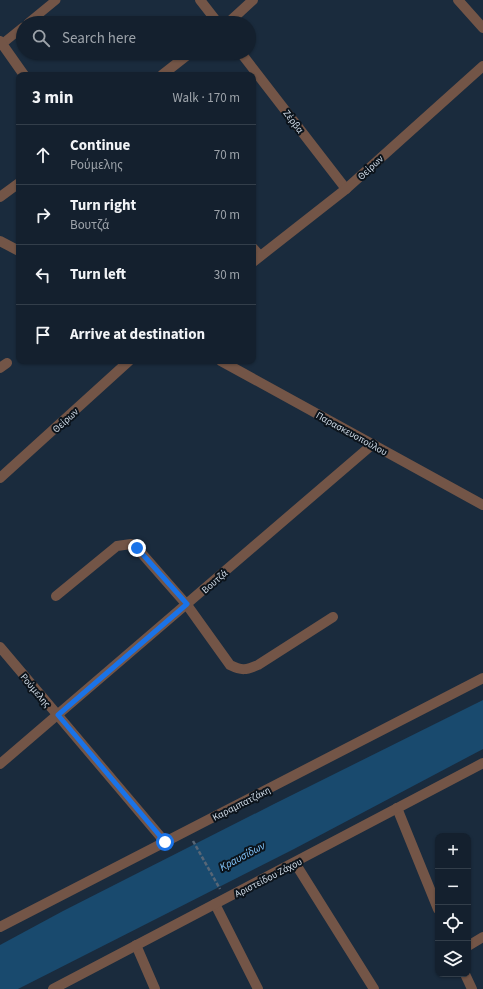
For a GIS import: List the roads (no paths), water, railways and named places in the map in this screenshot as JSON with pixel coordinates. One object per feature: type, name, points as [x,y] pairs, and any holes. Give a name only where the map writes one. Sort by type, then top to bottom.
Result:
[{"type":"street","points":[[200,0],[213,16]]},
{"type":"street","points":[[236,16],[253,0]]},
{"type":"street","points":[[458,0],[483,28]]},
{"type":"street","points":[[1,43],[22,72]]},
{"type":"street","points":[[166,72],[181,60]]},
{"type":"street","name":"Ζέρβα","points":[[246,60],[256,72]]},
{"type":"street","name":"Θείρων","points":[[257,259],[346,189],[483,66]]},
{"type":"street","name":"Ζέρβα","points":[[256,72],[346,189]]},
{"type":"street","points":[[0,196],[16,185]]},
{"type":"street","points":[[0,241],[16,249]]},
{"type":"street","name":"Θείρων","points":[[0,478],[126,364]]},
{"type":"street","name":"Παρασκευοπούλου","points":[[226,364],[483,505]]},
{"type":"street","name":"Βουτζά","points":[[0,764],[373,444]]},
{"type":"street","points":[[56,596],[117,546],[132,544],[187,604],[230,665],[238,669],[246,670],[258,665],[333,617]]},
{"type":"street","name":"Ρούμελης","points":[[0,647],[165,842]]},
{"type":"street","name":"Καραμπατζάκη","points":[[0,927],[483,678]]},
{"type":"street","name":"Αριστείδου Ζάχου","points":[[60,987],[136,945],[483,764]]},
{"type":"street","points":[[397,808],[436,905]]},
{"type":"street","points":[[295,863],[374,989]]},
{"type":"street","points":[[215,904],[258,989]]},
{"type":"street","points":[[471,944],[483,937]]},
{"type":"street","points":[[136,945],[155,989]]},
{"type":"street","points":[[466,977],[472,989]]},
{"type":"lane","points":[[37,16],[56,0]]},
{"type":"lane","points":[[1,43],[16,32]]},
{"type":"water","name":"Κραυσίδων","points":[[483,700],[483,749],[294,849],[18,989],[0,989],[0,945],[63,911]]}]
